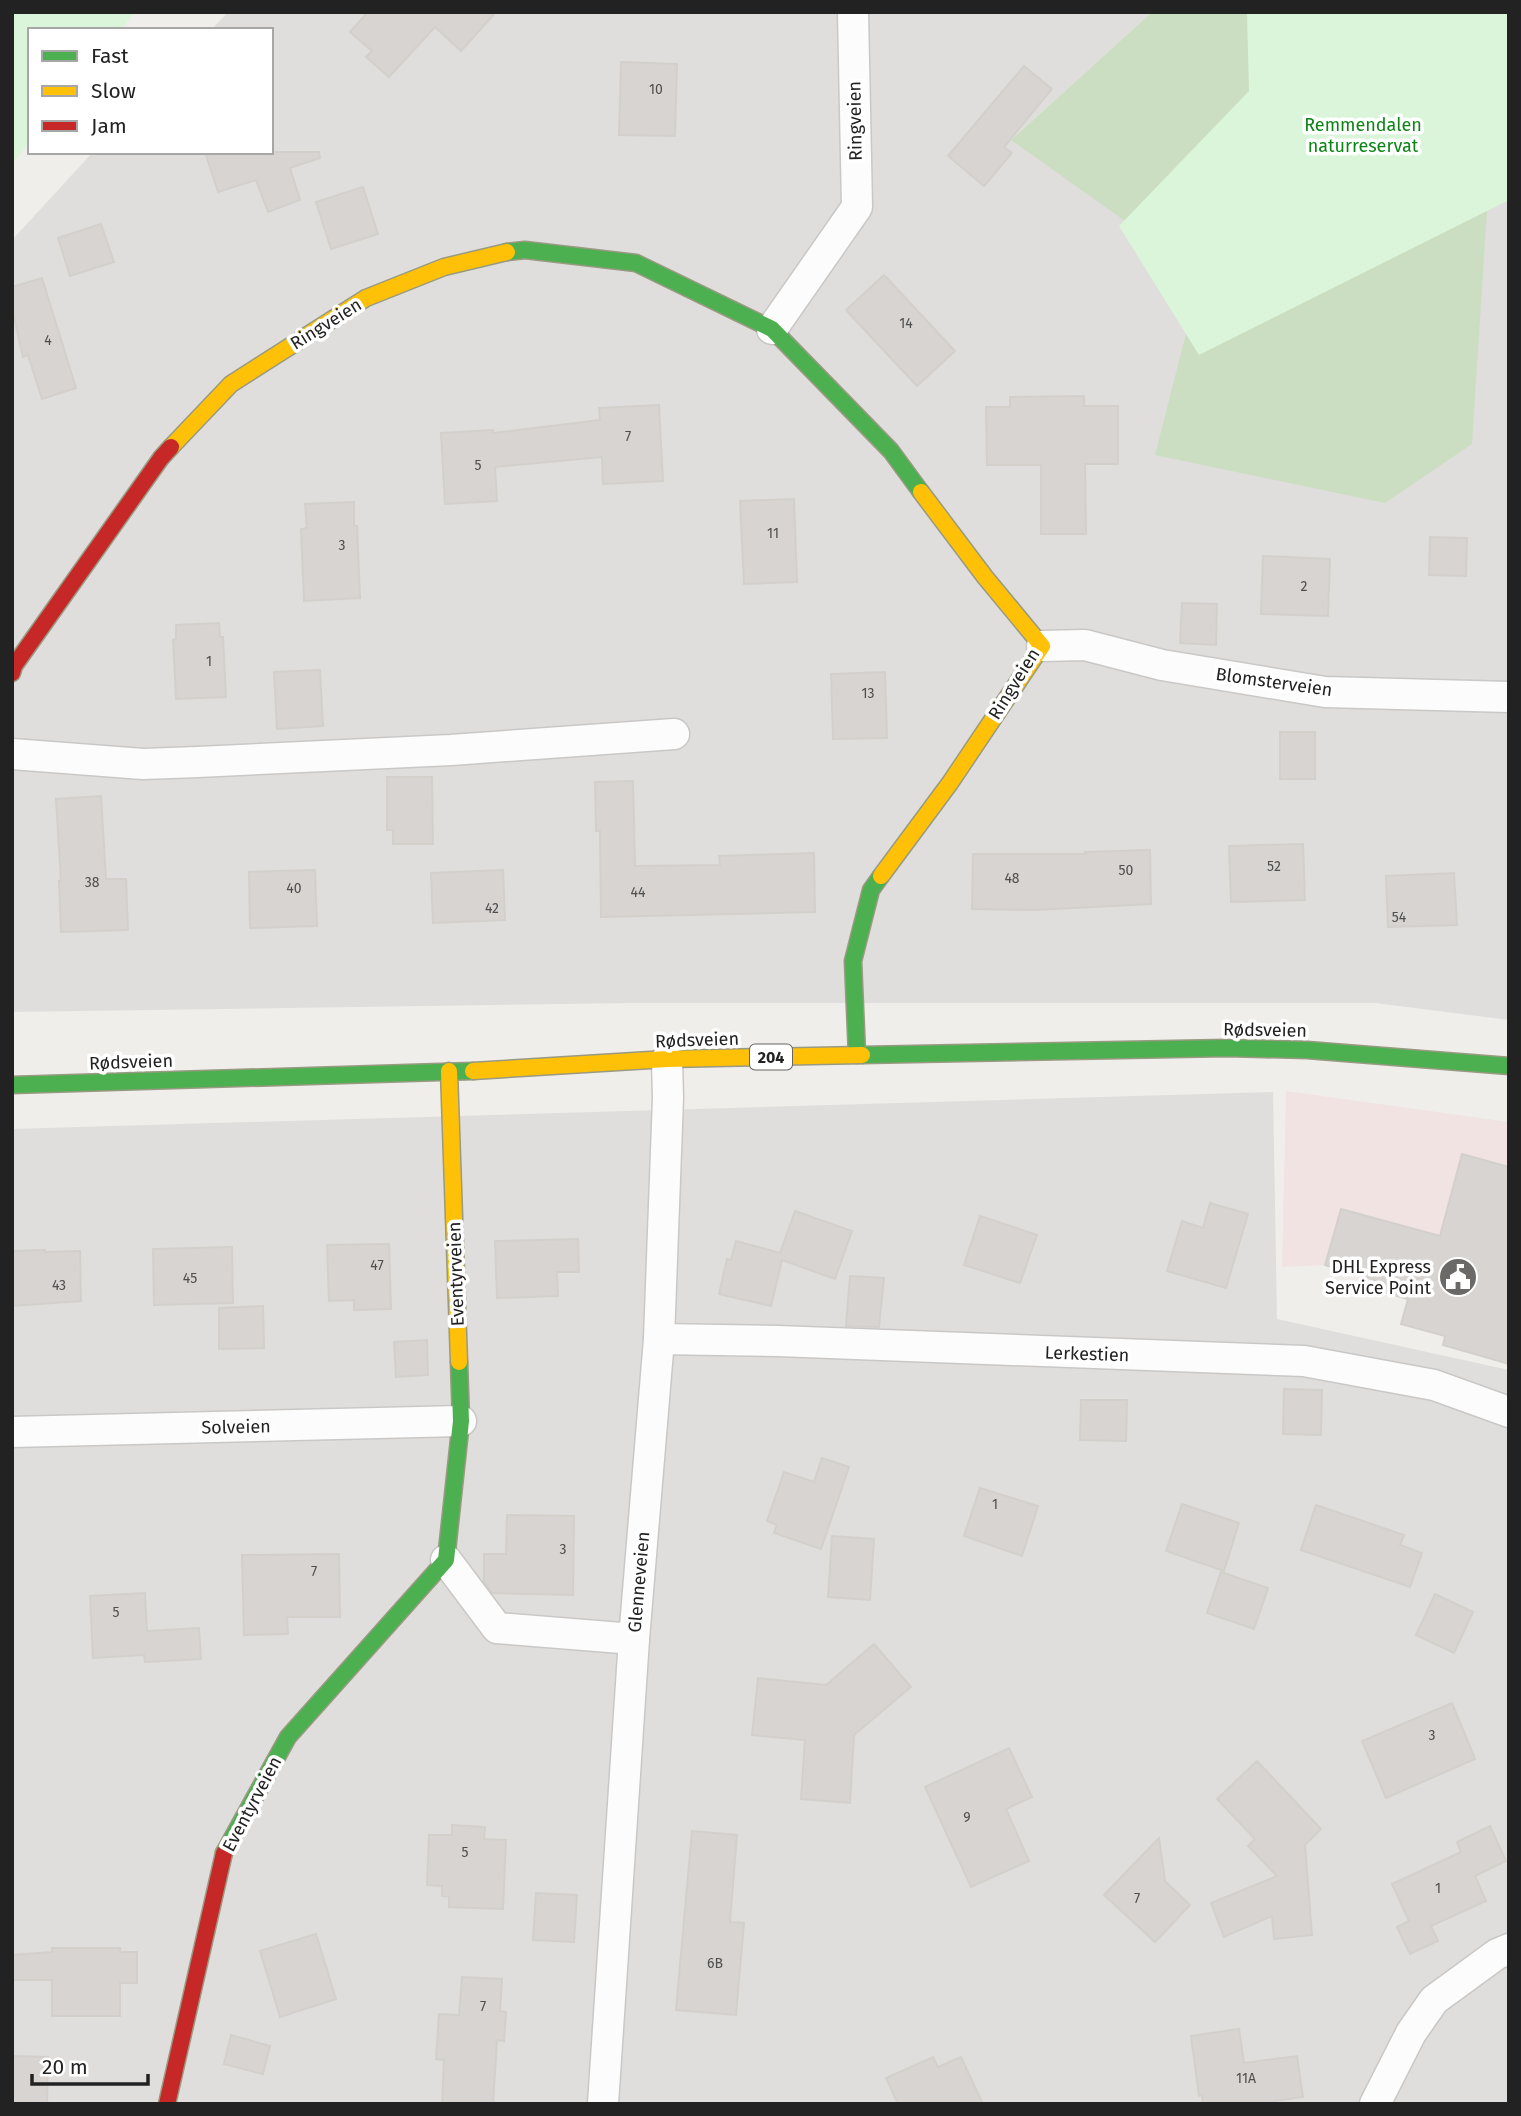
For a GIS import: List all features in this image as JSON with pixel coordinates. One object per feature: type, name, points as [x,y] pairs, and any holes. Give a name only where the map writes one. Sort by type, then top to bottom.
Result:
[{"type":"main road","name":"Ringveien","points":[[12,673],[14,666],[160,458],[230,384],[366,299],[444,267],[504,252],[525,250],[636,264],[772,329],[891,451],[985,577],[1042,646],[950,783],[872,890],[853,961],[857,1055]]},
{"type":"main road","name":"Rødsveien","points":[[12,1085],[528,1069],[667,1059],[1227,1048],[1307,1050],[1509,1066]]},
{"type":"main road","name":"Eventyrveien","points":[[167,2104],[224,1853],[288,1737],[446,1560],[461,1421],[449,1071]]},
{"type":"street","name":"Ringveien","points":[[772,329],[857,207],[853,12]]},
{"type":"street","name":"Blomsterveien","points":[[1042,646],[1085,645],[1162,665],[1325,692],[1509,697]]},
{"type":"street","points":[[12,754],[143,764],[451,750],[674,734]]},
{"type":"street","name":"Glenneveien","points":[[603,2104],[634,1639],[659,1339],[667,1059]]},
{"type":"street","name":"Lerkestien","points":[[659,1339],[1304,1361],[1434,1385],[1509,1412]]},
{"type":"street","name":"Solveien","points":[[12,1432],[461,1421]]},
{"type":"street","points":[[446,1560],[497,1628],[634,1639]]},
{"type":"street","points":[[1375,2104],[1411,2033],[1434,2000],[1497,1954],[1509,1949]]},
{"type":"shaded area","points":[[228,12],[1152,12],[1011,140],[1490,163],[1509,168],[1509,1020],[1375,1003],[632,1003],[12,1012],[12,240],[91,154],[273,154],[273,28],[213,28]]},
{"type":"shaded area","points":[[1286,1091],[1509,1122],[1509,1350],[1505,1363],[1443,1344],[1445,1337],[1401,1324],[1408,1299],[1373,1289],[1375,1280],[1326,1265],[1282,1267]]},
{"type":"shaded area","points":[[1273,1092],[1277,1319],[1509,1370],[1509,2104],[12,2104],[12,1129]]},
{"type":"green space","points":[[12,12],[135,12],[123,28],[28,28],[28,144],[12,164]]},
{"type":"green space","points":[[1152,12],[1509,12],[1490,164],[1472,444],[1385,503],[1155,455],[1201,275],[1011,140]]},
{"type":"green space","name":"Remmendalen naturreservat","points":[[1247,12],[1509,12],[1509,200],[1199,355],[1119,226],[1249,91]]},
{"type":"building","points":[[368,12],[496,12],[461,51],[435,27],[389,77],[366,57],[372,51],[350,32]]},
{"type":"building","points":[[621,62],[677,64],[675,136],[619,135]]},
{"type":"building","points":[[1024,66],[1052,89],[1004,147],[1012,153],[984,186],[948,156]]},
{"type":"building","points":[[319,152],[320,158],[290,168],[300,200],[268,212],[256,180],[218,192],[206,154]]},
{"type":"building","points":[[363,187],[378,234],[331,249],[316,202]]},
{"type":"building","points":[[101,224],[114,262],[70,276],[58,238]]},
{"type":"building","points":[[884,275],[955,351],[917,386],[846,310]]},
{"type":"building","points":[[42,278],[76,388],[42,399],[28,355],[23,357],[12,309],[12,287]]},
{"type":"building","points":[[1084,396],[1084,406],[1118,406],[1118,464],[1085,464],[1086,534],[1041,534],[1041,465],[987,465],[986,407],[1010,407],[1010,397]]},
{"type":"building","points":[[659,405],[663,481],[603,484],[602,457],[495,467],[497,501],[445,504],[441,433],[493,430],[493,433],[600,420],[599,408]]},
{"type":"building","points":[[794,499],[797,582],[744,584],[740,501]]},
{"type":"building","points":[[354,502],[360,598],[304,601],[301,529],[307,528],[305,504]]},
{"type":"building","points":[[1430,537],[1467,538],[1466,576],[1429,575]]},
{"type":"building","points":[[1263,556],[1330,559],[1328,616],[1261,614]]},
{"type":"building","points":[[1182,603],[1217,604],[1216,645],[1180,643]]},
{"type":"building","points":[[219,623],[220,637],[223,637],[226,697],[176,699],[173,640],[176,639],[176,625]]},
{"type":"building","points":[[320,670],[323,726],[277,729],[274,672]]},
{"type":"building","points":[[885,672],[887,738],[833,739],[831,674]]},
{"type":"building","points":[[1280,732],[1315,732],[1315,779],[1280,779]]},
{"type":"building","points":[[387,777],[432,777],[433,844],[393,844],[393,830],[387,830]]},
{"type":"building","points":[[633,781],[635,866],[720,865],[719,856],[814,853],[815,912],[601,917],[600,831],[596,831],[595,782]]},
{"type":"building","points":[[101,796],[106,879],[126,879],[128,930],[61,932],[56,799]]},
{"type":"building","points":[[1303,844],[1305,900],[1231,902],[1229,846]]},
{"type":"building","points":[[1150,850],[1151,904],[1034,910],[972,909],[973,854],[1086,854],[1085,852]]},
{"type":"building","points":[[315,870],[317,926],[250,928],[249,872]]},
{"type":"building","points":[[503,870],[505,920],[433,923],[431,873]]},
{"type":"building","points":[[1454,873],[1457,925],[1388,927],[1386,876]]},
{"type":"building","points":[[1462,1154],[1509,1167],[1509,1364],[1443,1345],[1445,1336],[1401,1324],[1408,1299],[1373,1289],[1375,1280],[1325,1265],[1341,1209],[1440,1236]]},
{"type":"building","points":[[1210,1203],[1248,1214],[1226,1288],[1167,1271],[1182,1221],[1203,1228]]},
{"type":"building","points":[[795,1211],[852,1231],[835,1279],[782,1260],[771,1306],[719,1294],[727,1259],[731,1260],[736,1241],[780,1253]]},
{"type":"building","points":[[980,1216],[1037,1235],[1020,1283],[964,1265]]},
{"type":"building","points":[[578,1239],[579,1272],[557,1272],[558,1296],[497,1298],[495,1241]]},
{"type":"building","points":[[389,1244],[391,1309],[354,1310],[354,1300],[329,1301],[327,1245]]},
{"type":"building","points":[[232,1247],[233,1303],[154,1305],[153,1249]]},
{"type":"building","points":[[12,1251],[80,1251],[81,1301],[12,1306]]},
{"type":"building","points":[[850,1276],[884,1278],[879,1327],[846,1326]]},
{"type":"building","points":[[263,1306],[264,1348],[219,1349],[219,1308]]},
{"type":"building","points":[[427,1340],[428,1375],[396,1377],[394,1342]]},
{"type":"building","points":[[1284,1389],[1322,1390],[1321,1435],[1283,1434]]},
{"type":"building","points":[[1081,1400],[1127,1400],[1126,1441],[1080,1440]]},
{"type":"building","points":[[822,1458],[849,1467],[821,1549],[774,1533],[777,1525],[767,1521],[784,1472],[814,1482]]},
{"type":"building","points":[[980,1488],[1038,1506],[1022,1556],[964,1536]]},
{"type":"building","points":[[1182,1504],[1239,1523],[1224,1571],[1166,1551]]},
{"type":"building","points":[[1316,1505],[1404,1535],[1400,1545],[1422,1553],[1410,1587],[1301,1550]]},
{"type":"building","points":[[507,1515],[574,1516],[573,1595],[492,1593],[484,1582],[484,1554],[506,1554]]},
{"type":"building","points":[[832,1536],[874,1539],[870,1600],[828,1597]]},
{"type":"building","points":[[339,1554],[340,1617],[287,1617],[288,1634],[244,1635],[242,1555]]},
{"type":"building","points":[[1221,1572],[1268,1588],[1254,1629],[1207,1613]]},
{"type":"building","points":[[145,1593],[147,1631],[199,1628],[201,1659],[145,1662],[144,1655],[93,1658],[90,1596]]},
{"type":"building","points":[[1435,1594],[1473,1612],[1454,1653],[1416,1635]]},
{"type":"building","points":[[874,1644],[911,1687],[854,1735],[850,1803],[801,1799],[805,1740],[752,1735],[758,1678],[826,1685]]},
{"type":"building","points":[[1452,1703],[1475,1759],[1386,1798],[1362,1741]]},
{"type":"building","points":[[1009,1748],[1032,1797],[1006,1809],[1029,1861],[971,1887],[925,1787]]},
{"type":"building","points":[[1257,1761],[1321,1829],[1305,1845],[1312,1935],[1274,1939],[1272,1916],[1224,1937],[1211,1903],[1277,1876],[1248,1846],[1255,1839],[1217,1799]]},
{"type":"building","points":[[452,1825],[485,1827],[484,1839],[506,1840],[503,1909],[449,1907],[449,1897],[442,1896],[442,1886],[427,1885],[429,1835],[452,1835]]},
{"type":"building","points":[[1490,1826],[1506,1861],[1475,1876],[1486,1901],[1431,1926],[1438,1941],[1410,1954],[1397,1927],[1409,1921],[1392,1884],[1461,1852],[1457,1842]]},
{"type":"building","points":[[692,1831],[737,1835],[730,1922],[744,1923],[736,2015],[676,2010]]},
{"type":"building","points":[[1159,1838],[1165,1881],[1190,1905],[1155,1942],[1104,1895]]},
{"type":"building","points":[[536,1893],[577,1895],[574,1942],[533,1940]]},
{"type":"building","points":[[316,1934],[336,1999],[280,2017],[260,1951]]},
{"type":"building","points":[[52,1948],[120,1948],[120,1952],[137,1952],[137,1983],[120,1983],[120,2016],[52,2016],[52,1980],[12,1980],[12,1955],[52,1952]]},
{"type":"building","points":[[462,1977],[502,1979],[500,2011],[506,2012],[504,2041],[497,2040],[493,2104],[442,2104],[444,2060],[436,2059],[439,2014],[459,2015]]},
{"type":"building","points":[[1239,2029],[1244,2063],[1297,2056],[1303,2097],[1274,2101],[1275,2104],[1203,2104],[1202,2095],[1199,2096],[1191,2036]]},
{"type":"building","points":[[231,2035],[270,2046],[263,2074],[224,2064]]},
{"type":"building","points":[[12,2056],[48,2057],[47,2104],[12,2104]]},
{"type":"building","points":[[933,2057],[938,2067],[961,2057],[983,2104],[898,2104],[886,2078]]},
{"type":"traffic: fast","points":[[507,252],[525,250],[636,263],[772,329],[891,451],[921,492]]},
{"type":"traffic: fast","points":[[857,1055],[853,961],[871,890],[881,876]]},
{"type":"traffic: fast","points":[[862,1055],[1227,1048],[1307,1050],[1509,1066]]},
{"type":"traffic: fast","points":[[12,1085],[473,1071]]},
{"type":"traffic: fast","points":[[224,1853],[288,1737],[446,1560],[461,1421],[459,1362]]},
{"type":"traffic: slow","points":[[171,447],[231,384],[366,298],[444,267],[507,252]]},
{"type":"traffic: slow","points":[[881,876],[950,783],[1042,646],[985,577],[921,492]]},
{"type":"traffic: slow","points":[[473,1071],[667,1059],[862,1055]]},
{"type":"traffic: slow","points":[[449,1071],[459,1362]]},
{"type":"traffic: jam","points":[[12,673],[14,666],[171,447]]},
{"type":"traffic: jam","points":[[167,2104],[224,1853]]},
{"type":"place","name":"DHL Express Service Point","points":[[1458,1277]]}]
